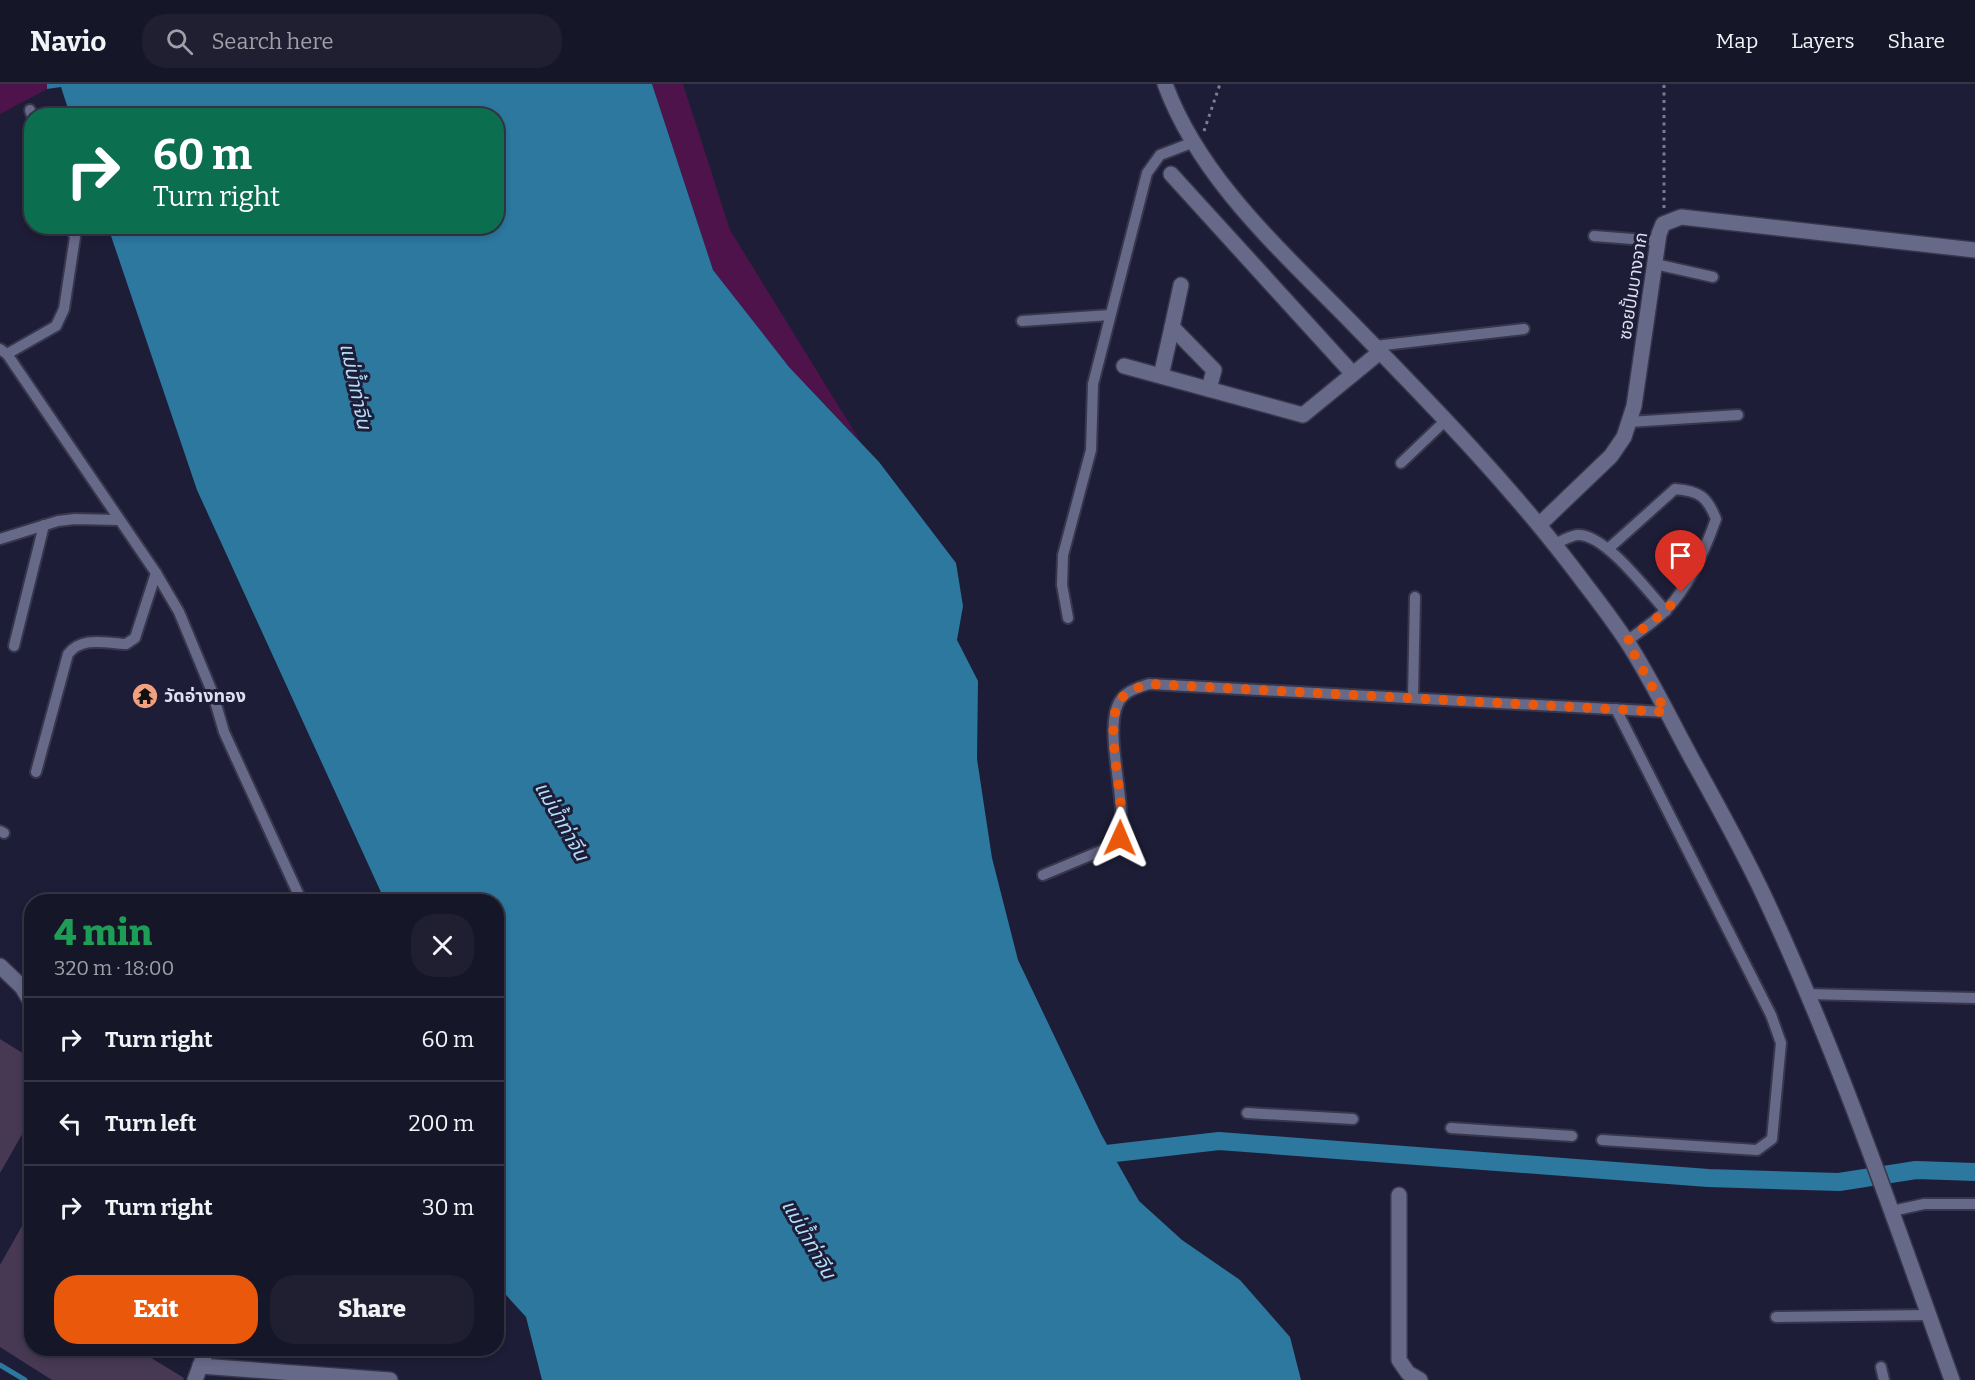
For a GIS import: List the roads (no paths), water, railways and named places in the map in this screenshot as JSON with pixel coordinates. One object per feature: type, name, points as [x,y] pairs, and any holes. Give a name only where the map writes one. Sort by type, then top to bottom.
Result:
[{"type":"street","points":[[1166,88],[1196,145],[1233,197],[1446,420],[1555,544],[1627,641],[1764,896],[1881,1180],[1952,1380]]},
{"type":"street","points":[[1172,174],[1353,374]]},
{"type":"street","name":"ซอยปั้มบางจาก","points":[[1539,525],[1611,456],[1624,437],[1634,406],[1658,241],[1664,224],[1682,218],[1975,250]]},
{"type":"street","points":[[1161,376],[1181,285]]},
{"type":"street","points":[[1172,327],[1214,370],[1209,389]]},
{"type":"street","points":[[1124,366],[1304,415],[1353,374],[1377,349]]},
{"type":"street","points":[[0,966],[24,990]]},
{"type":"street","points":[[1399,1195],[1400,1360],[1408,1373],[1420,1380]]},
{"type":"street","points":[[204,1356],[198,1373],[390,1380]]},
{"type":"lane","points":[[1068,618],[1062,585],[1063,555],[1091,450],[1092,384],[1147,173],[1160,155],[1196,145]]},
{"type":"lane","points":[[74,234],[64,309],[56,326],[4,351],[156,573],[179,612],[213,694],[224,732],[298,894]]},
{"type":"lane","points":[[1594,236],[1658,241]]},
{"type":"lane","points":[[1655,264],[1713,277]]},
{"type":"lane","points":[[1022,321],[1110,315]]},
{"type":"lane","points":[[1377,349],[1524,328]]},
{"type":"lane","points":[[1629,422],[1738,415]]},
{"type":"lane","points":[[1401,463],[1446,420]]},
{"type":"lane","points":[[1608,549],[1647,519],[1675,489],[1695,490],[1710,505],[1716,519],[1708,541],[1681,592],[1666,611],[1627,641]]},
{"type":"lane","points":[[0,539],[44,525],[75,519],[119,520]]},
{"type":"lane","points":[[14,646],[44,525]]},
{"type":"lane","points":[[1555,544],[1576,535],[1595,539],[1608,549],[1666,611]]},
{"type":"lane","points":[[1679,556],[1692,571]]},
{"type":"lane","points":[[36,772],[68,654],[75,645],[89,641],[126,644],[135,638],[156,573]]},
{"type":"lane","points":[[1413,697],[1415,597]]},
{"type":"lane","points":[[1043,875],[1110,847],[1120,838],[1118,760],[1112,735],[1118,704],[1128,692],[1149,684],[1666,712]]},
{"type":"lane","points":[[1602,1140],[1757,1150],[1772,1139],[1781,1043],[1772,1015],[1616,709]]},
{"type":"lane","points":[[1806,994],[1975,998]]},
{"type":"lane","points":[[1247,1113],[1353,1119]]},
{"type":"lane","points":[[1452,1128],[1572,1136]]},
{"type":"lane","points":[[1892,1211],[1924,1204],[1975,1204]]},
{"type":"lane","points":[[1776,1317],[1929,1315]]},
{"type":"lane","points":[[1881,1367],[1884,1380]]},
{"type":"water","name":"แม่น้ำท่าจีน","points":[[47,84],[652,84],[713,270],[789,367],[879,462],[956,563],[963,606],[957,640],[978,681],[977,759],[992,858],[1018,960],[1101,1134],[1139,1201],[1182,1240],[1240,1280],[1290,1337],[1301,1380],[542,1380],[526,1317],[504,1293],[504,894],[382,894],[197,490],[110,234],[504,234],[504,108],[68,108],[61,87],[47,89]]},
{"type":"waterway","points":[[1089,1156],[1219,1141],[1708,1178],[1839,1182],[1916,1170],[1975,1172]]},
{"type":"waterway","points":[[0,1365],[25,1380]]},
{"type":"place","name":"วัดอ่างทอง","points":[[145,696]]}]
